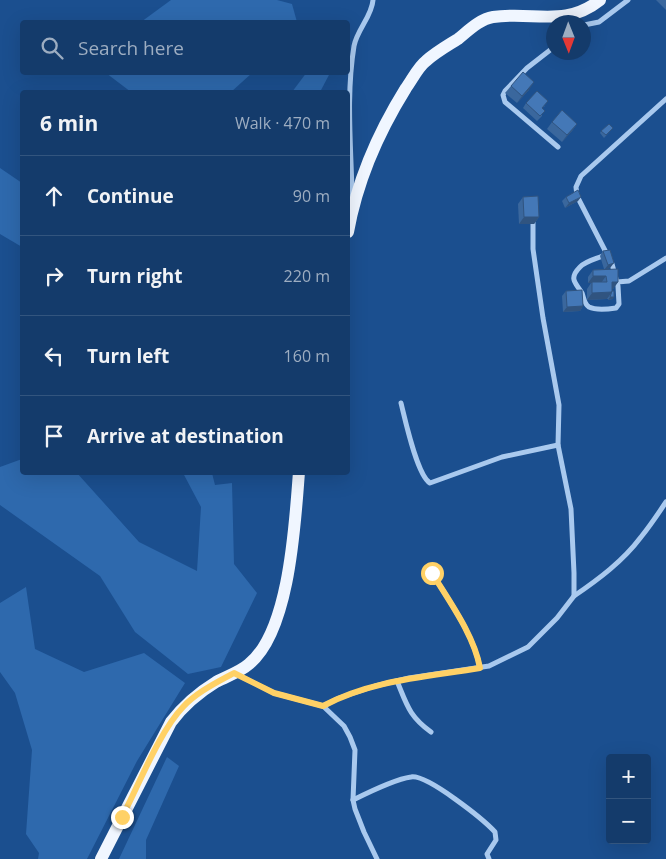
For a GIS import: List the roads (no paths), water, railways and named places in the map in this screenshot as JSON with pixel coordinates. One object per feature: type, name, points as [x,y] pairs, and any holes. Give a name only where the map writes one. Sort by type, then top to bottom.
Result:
[{"type":"main road","points":[[350,222],[353,206],[373,148],[390,113],[425,62],[478,24],[491,18],[517,14],[571,16],[600,0]]},
{"type":"main road","points":[[101,859],[171,722],[182,707],[195,696],[249,664],[265,645],[282,601],[293,541],[299,475]]},
{"type":"street","points":[[353,206],[350,115],[351,78],[355,44],[373,0]]},
{"type":"street","points":[[591,23],[599,22],[628,0]]},
{"type":"street","points":[[583,11],[584,15]]},
{"type":"street","points":[[546,53],[527,68],[503,95],[505,102],[558,146]]},
{"type":"street","points":[[608,254],[588,261],[581,266],[574,277],[574,283],[581,291],[589,307],[614,308],[619,304],[617,282],[608,254],[576,196],[577,183],[581,176],[666,100]]},
{"type":"street","points":[[533,209],[534,249],[543,318],[558,405],[558,445],[570,509],[574,596]]},
{"type":"street","points":[[617,282],[629,281],[666,258]]},
{"type":"street","points":[[401,403],[414,452],[425,480],[430,483],[502,458],[558,445]]},
{"type":"street","points":[[323,706],[339,698],[398,681],[489,666],[528,647],[557,618],[574,596],[598,580],[622,559],[642,537],[666,502]]},
{"type":"street","points":[[432,573],[454,608],[476,652],[480,668]]},
{"type":"street","points":[[234,673],[274,693],[323,706],[344,726],[353,743],[356,759],[353,800],[364,832],[377,859]]},
{"type":"street","points":[[398,681],[411,714],[431,732]]},
{"type":"street","points":[[353,800],[412,777],[420,778],[437,787],[495,832],[496,840],[487,854],[489,859]]}]
